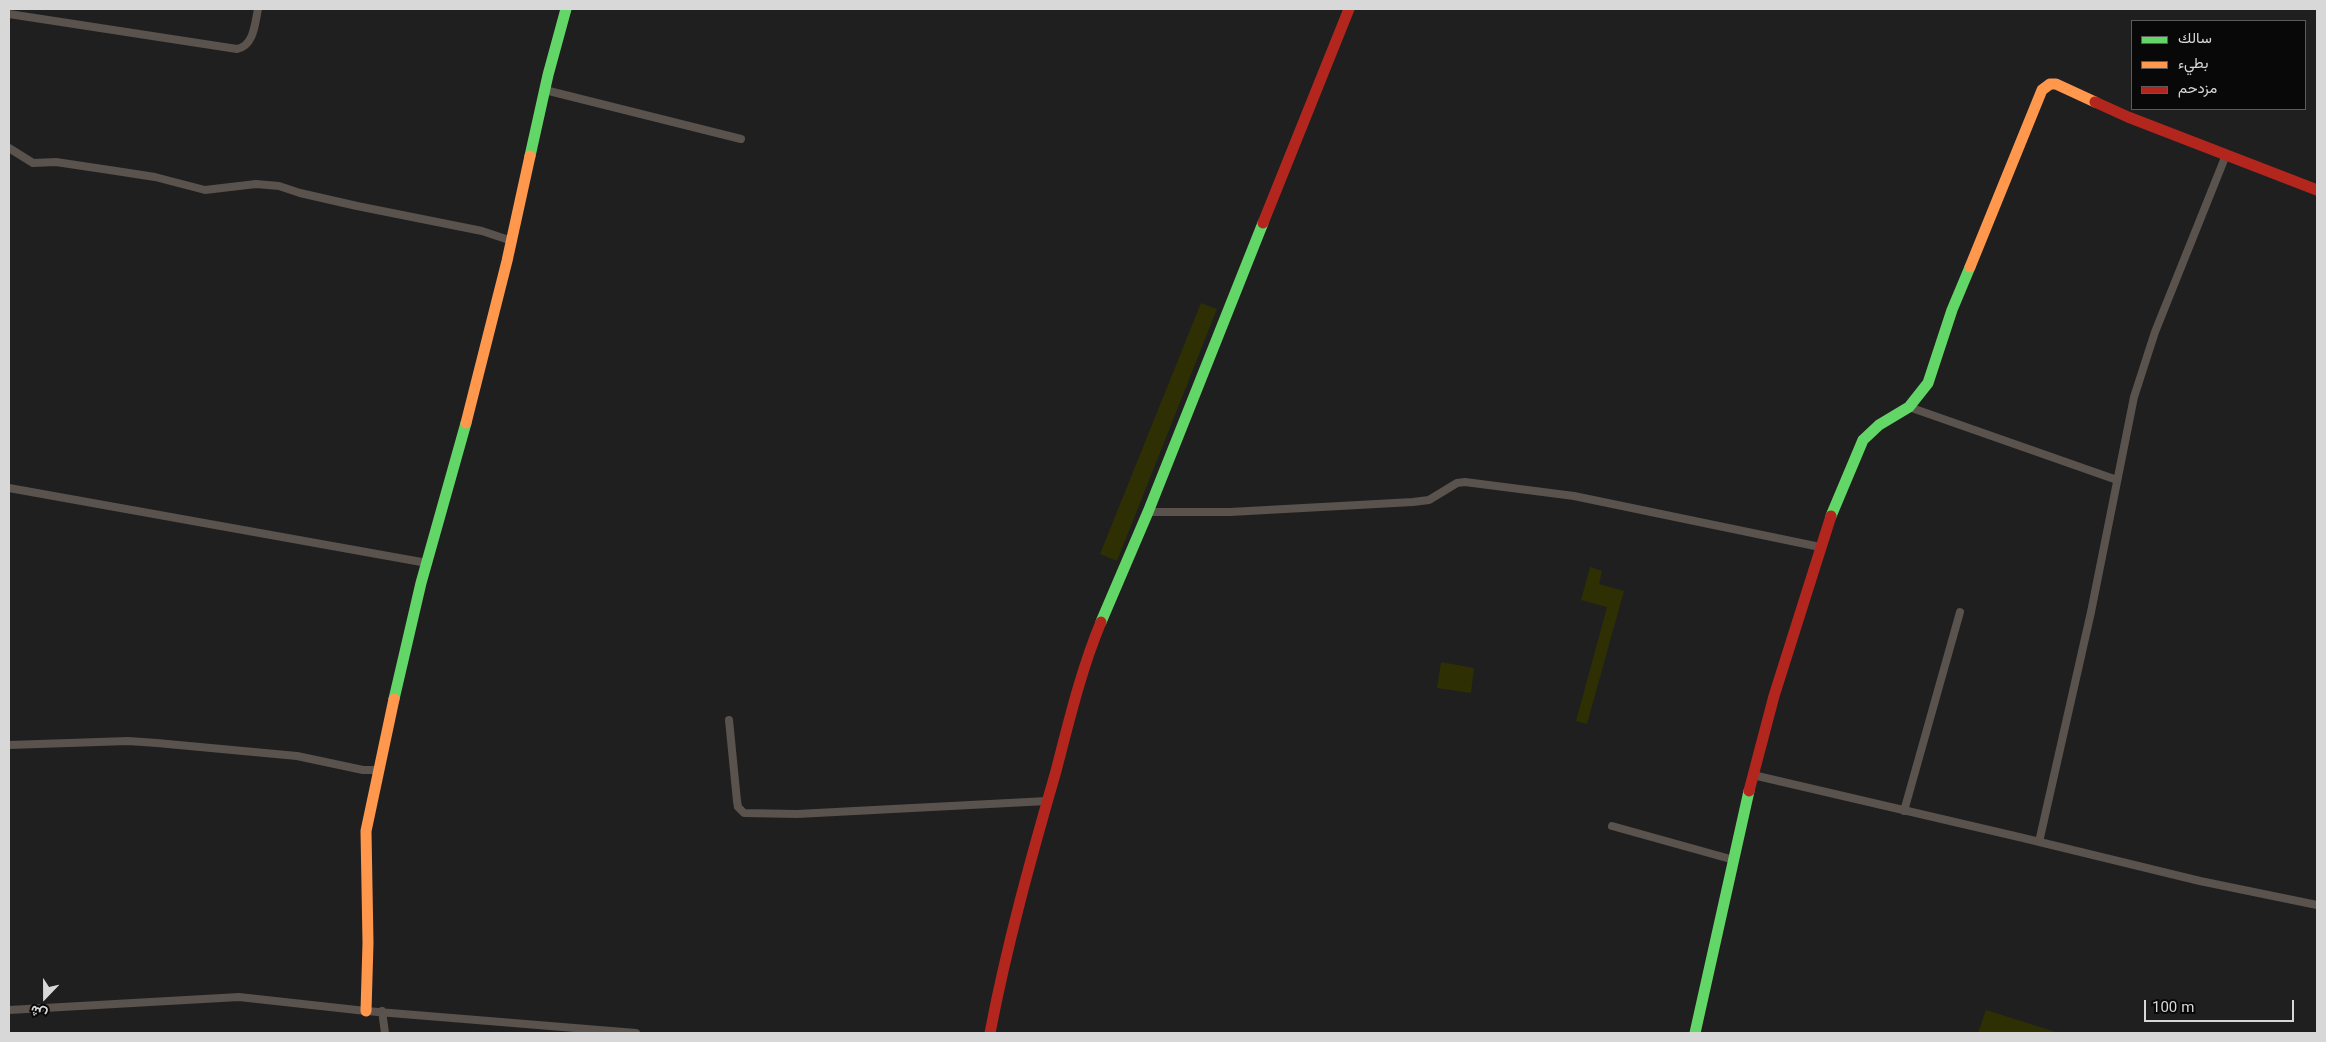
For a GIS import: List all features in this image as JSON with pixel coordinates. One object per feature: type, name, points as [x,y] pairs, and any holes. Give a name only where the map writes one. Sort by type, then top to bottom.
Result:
[{"type":"street","points":[[9,14],[237,49],[242,48],[249,41],[258,9]]},
{"type":"street","points":[[366,1010],[368,969],[366,832],[382,748],[427,563],[468,416],[512,241],[545,90],[566,9]]},
{"type":"street","points":[[990,1033],[1003,967],[1047,801],[1080,684],[1092,649],[1349,9]]},
{"type":"street","points":[[1695,1033],[1753,775],[1774,696],[1820,547],[1863,440],[1879,424],[1909,407],[1928,383],[1952,310],[2044,87],[2056,84],[2128,117],[2317,190]]},
{"type":"street","points":[[545,90],[741,139]]},
{"type":"street","points":[[9,148],[33,163],[56,162],[116,170],[155,177],[205,190],[256,184],[279,186],[347,204],[482,231],[512,241]]},
{"type":"street","points":[[2039,842],[2091,612],[2134,396],[2155,332],[2226,155]]},
{"type":"street","points":[[1909,407],[2117,480]]},
{"type":"street","points":[[1148,512],[1230,512],[1414,502],[1429,500],[1457,483],[1465,482],[1574,496],[1683,517],[1820,547]]},
{"type":"street","points":[[9,488],[427,563]]},
{"type":"street","points":[[1904,811],[1960,612]]},
{"type":"street","points":[[729,720],[736,801],[738,807],[744,812],[797,814],[1047,801]]},
{"type":"street","points":[[9,745],[128,741],[297,756],[363,770],[378,770]]},
{"type":"street","points":[[1753,775],[2200,882],[2317,905]]},
{"type":"street","points":[[1612,826],[1734,860]]},
{"type":"street","points":[[9,1010],[239,997],[382,1012],[636,1033]]},
{"type":"street","points":[[382,1012],[385,1033]]},
{"type":"shaded area","points":[[1201,303],[1217,309],[1117,561],[1100,554]]},
{"type":"shaded area","points":[[1590,567],[1602,571],[1599,584],[1624,591],[1587,724],[1576,721],[1607,607],[1581,600]]},
{"type":"shaded area","points":[[1441,662],[1474,668],[1471,693],[1437,688]]},
{"type":"shaded area","points":[[1986,1010],[2059,1033],[1978,1033]]},
{"type":"traffic: fast","points":[[530,156],[548,75],[566,9]]},
{"type":"traffic: fast","points":[[1101,622],[1148,512],[1263,223]]},
{"type":"traffic: fast","points":[[1831,516],[1863,440],[1879,425],[1909,407],[1928,383],[1952,310],[1970,267]]},
{"type":"traffic: fast","points":[[394,699],[421,583],[466,423]]},
{"type":"traffic: fast","points":[[1695,1033],[1749,791]]},
{"type":"traffic: slow","points":[[1970,267],[2042,90],[2050,84],[2056,84],[2095,102]]},
{"type":"traffic: slow","points":[[466,423],[507,261],[530,156]]},
{"type":"traffic: slow","points":[[366,1011],[368,943],[366,831],[394,699]]},
{"type":"traffic: jam","points":[[1263,223],[1349,9]]},
{"type":"traffic: jam","points":[[2095,102],[2128,117],[2317,190]]},
{"type":"traffic: jam","points":[[1749,791],[1774,696],[1831,516]]},
{"type":"traffic: jam","points":[[990,1033],[1004,967],[1029,869],[1087,658],[1101,622]]}]
